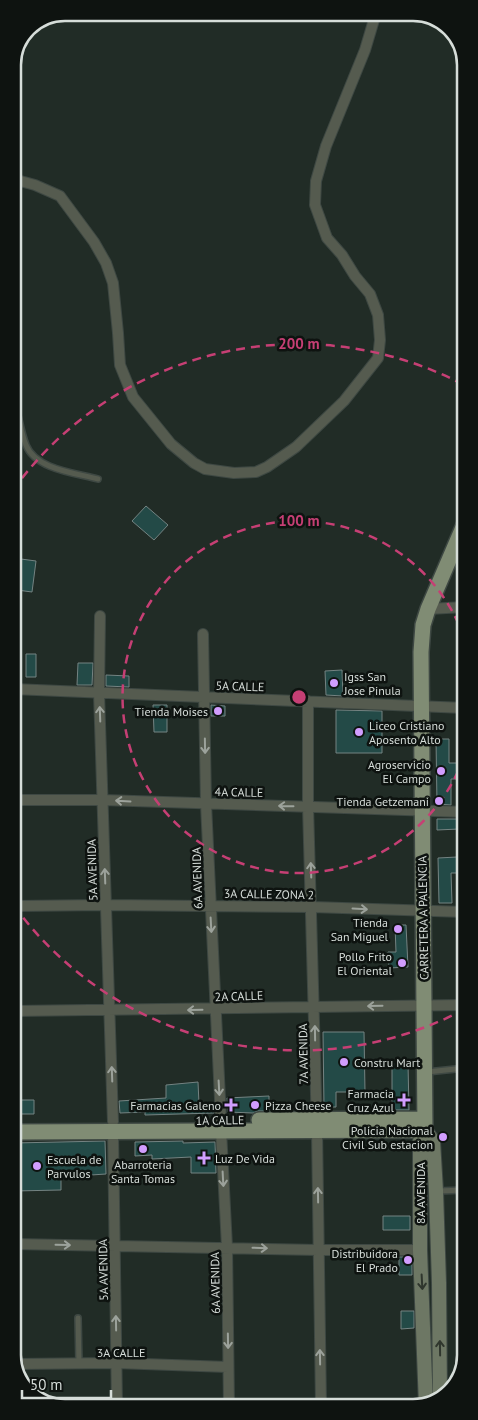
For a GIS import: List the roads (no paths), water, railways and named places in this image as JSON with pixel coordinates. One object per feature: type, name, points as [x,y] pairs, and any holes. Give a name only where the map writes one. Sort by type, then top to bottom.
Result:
[{"type":"main road","name":"CARRETERA A PALENCIA","points":[[425,1124],[421,652],[423,625],[457,542]]},
{"type":"main road","name":"1A CALLE","points":[[21,1124],[113,1127]]},
{"type":"main road","name":"1A CALLE","points":[[21,1132],[113,1127],[425,1124]]},
{"type":"main road","name":"8A AVENIDA","points":[[425,1124],[433,1141],[436,1191],[440,1389]]},
{"type":"main road","name":"8A AVENIDA","points":[[425,1124],[420,1141],[420,1250],[426,1396]]},
{"type":"street","points":[[21,181],[35,184],[60,196],[94,242],[106,263],[113,283],[120,365],[133,397],[171,444],[194,463],[205,469],[219,472],[256,472],[267,467],[296,447],[344,402],[378,358],[380,340],[378,315],[370,294],[355,276],[342,255],[326,238],[315,205],[316,181],[323,154],[365,50],[374,21]]},
{"type":"street","points":[[428,610],[457,608]]},
{"type":"street","name":"5A AVENIDA","points":[[100,616],[99,693],[113,1127],[117,1399]]},
{"type":"street","name":"6A AVENIDA","points":[[203,634],[206,804],[227,1247],[228,1399]]},
{"type":"street","name":"5A CALLE","points":[[21,689],[457,708]]},
{"type":"street","name":"7A AVENIDA","points":[[308,701],[308,806],[317,1125],[321,1399]]},
{"type":"street","name":"4A CALLE","points":[[21,800],[103,800],[457,812]]},
{"type":"street","name":"3A CALLE ZONA 2","points":[[21,906],[312,906],[457,912]]},
{"type":"street","name":"2A CALLE","points":[[21,1011],[216,1010],[314,1006],[457,1005]]},
{"type":"street","points":[[21,1244],[420,1250]]},
{"type":"street","name":"3A CALLE","points":[[23,1364],[116,1363],[228,1367]]},
{"type":"lane","points":[[21,428],[26,446],[36,458],[47,465],[98,479]]},
{"type":"lane","points":[[424,1072],[457,1069]]},
{"type":"lane","points":[[436,1191],[457,1190]]},
{"type":"lane","points":[[78,1318],[79,1364]]},
{"type":"place","name":"Igss San Jose Pinula","points":[[334,683]]},
{"type":"place","name":"Tienda Moises","points":[[218,711]]},
{"type":"place","name":"Liceo Cristiano Aposento Alto","points":[[359,732]]},
{"type":"place","name":"Agroservicio El Campo","points":[[441,771]]},
{"type":"place","name":"Tienda Getzemani","points":[[439,801]]},
{"type":"place","name":"Tienda San Miguel","points":[[398,929]]},
{"type":"place","name":"Pollo Frito El Oriental","points":[[402,963]]},
{"type":"place","name":"Constru Mart","points":[[344,1062]]},
{"type":"place","name":"Farmacia Cruz Azul","points":[[404,1100]]},
{"type":"place","name":"Farmacias Galeno","points":[[231,1105]]},
{"type":"place","name":"Pizza Cheese","points":[[255,1105]]},
{"type":"place","name":"Policia Nacional Civil Sub estacion","points":[[443,1137]]},
{"type":"place","name":"Abarroteria Santa Tomas","points":[[143,1149]]},
{"type":"place","name":"Luz De Vida","points":[[204,1158]]},
{"type":"place","name":"Escuela de Parvulos","points":[[37,1166]]},
{"type":"place","name":"Distribuidora El Prado","points":[[408,1260]]}]
